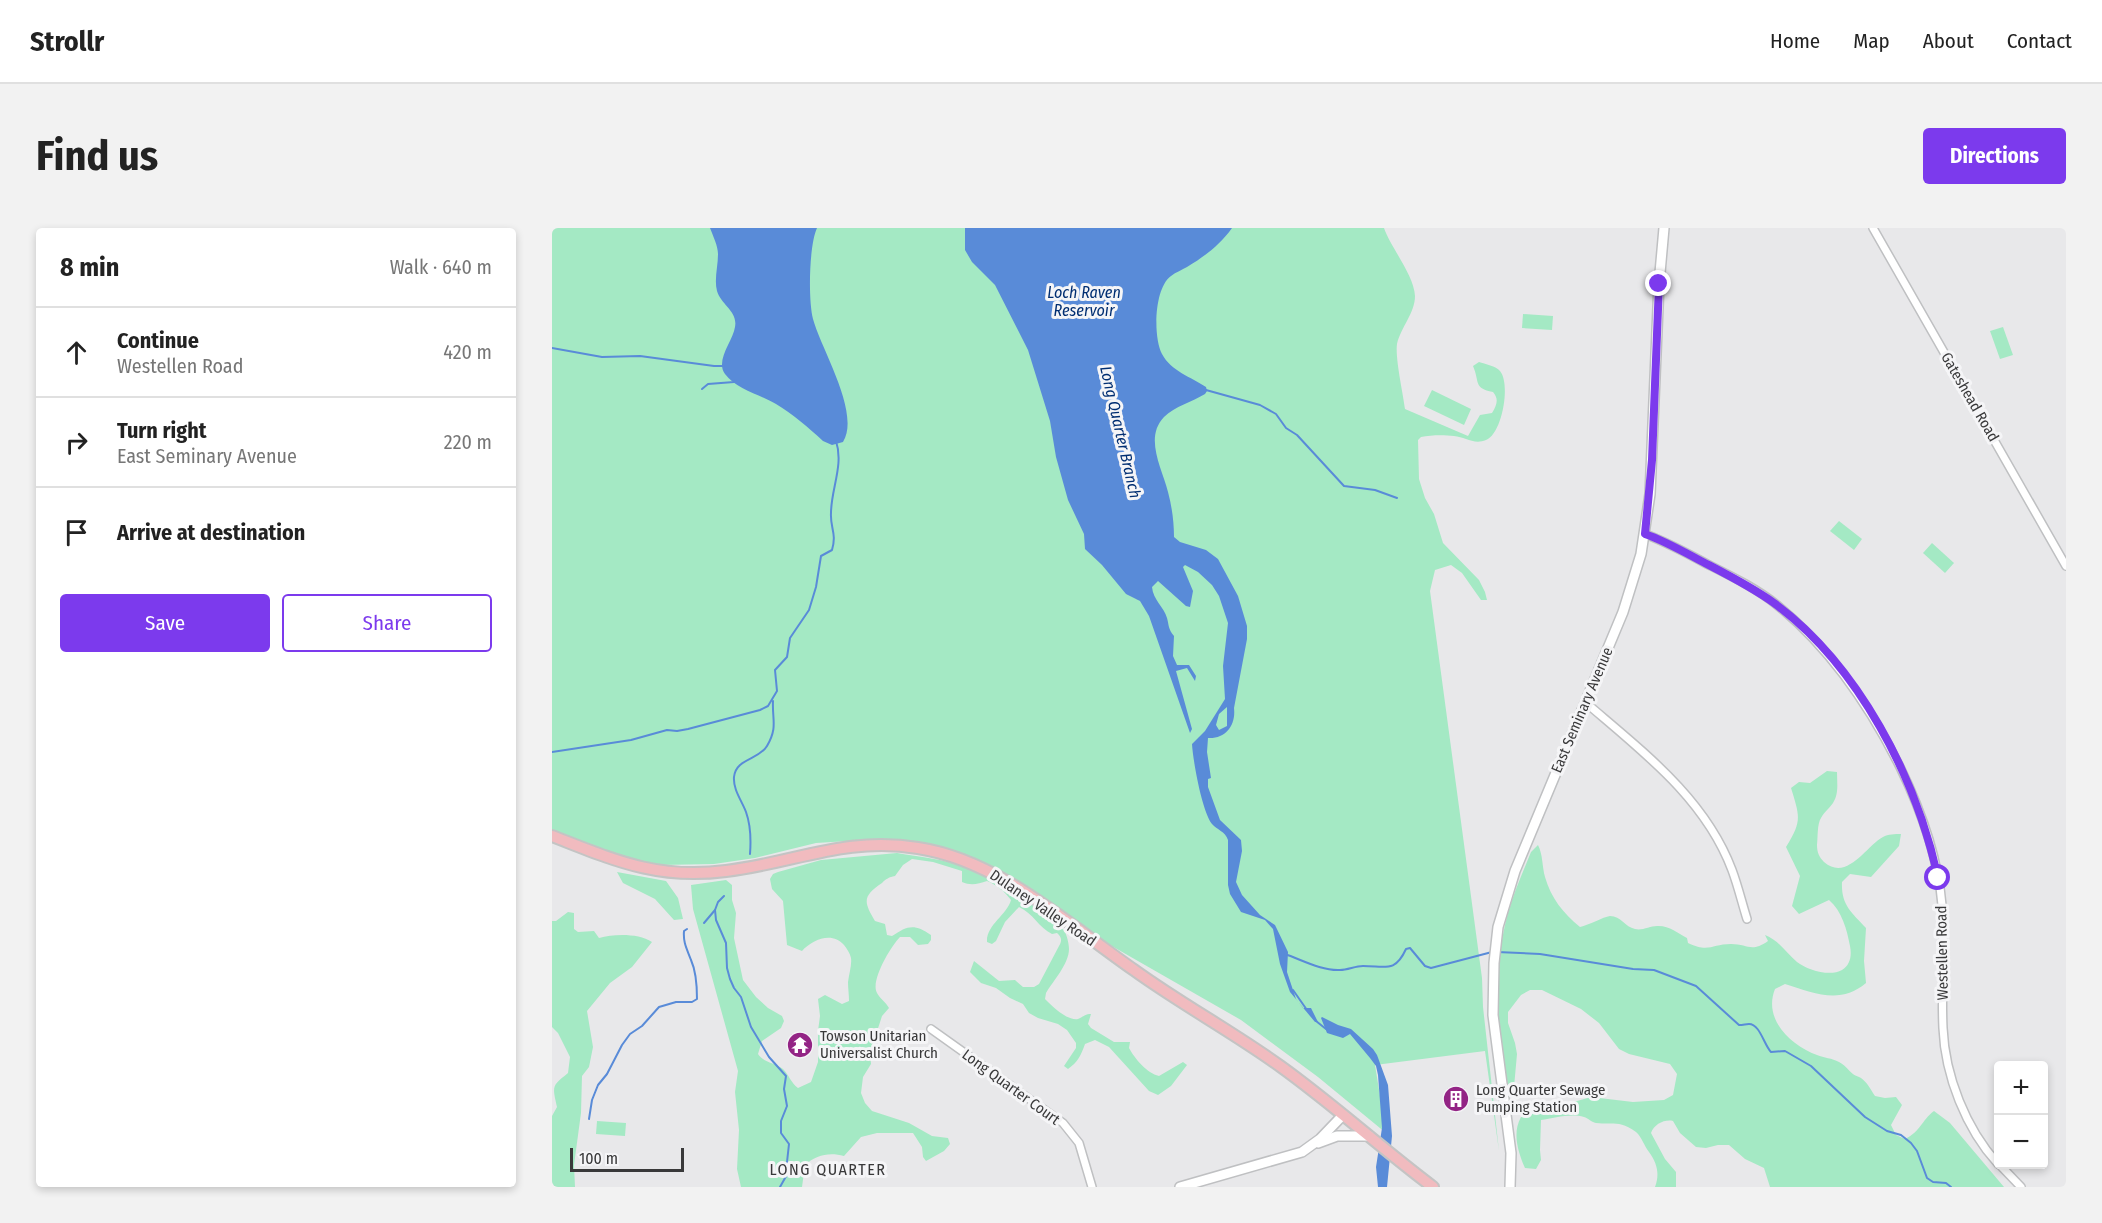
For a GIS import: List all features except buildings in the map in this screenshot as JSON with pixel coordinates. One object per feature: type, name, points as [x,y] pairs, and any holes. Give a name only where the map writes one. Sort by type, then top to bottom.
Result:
[{"type":"main road","name":"Dulaney Valley Road","points":[[552,836],[638,868],[680,874],[726,871],[838,847],[864,845],[910,846],[958,858],[988,870],[1025,893],[1139,974],[1255,1048],[1433,1187]]},
{"type":"street","name":"East Seminary Avenue","points":[[1510,1187],[1511,1154],[1493,1015],[1495,952],[1501,916],[1513,877],[1628,598],[1645,534],[1650,494],[1659,284],[1664,228]]},
{"type":"street","name":"Gateshead Road","points":[[1874,228],[2066,566]]},
{"type":"street","name":"Westellen Road","points":[[1645,534],[1737,579],[1776,605],[1814,639],[1838,665],[1864,701],[1912,793],[1926,829],[1938,878],[1943,920],[1943,1029],[1953,1078],[1970,1124],[1994,1158]]},
{"type":"street","points":[[1585,702],[1667,773],[1700,813],[1715,836],[1732,870],[1748,919]]},
{"type":"street","name":"Long Quarter Court","points":[[931,1029],[1063,1123],[1078,1143],[1092,1187]]},
{"type":"street","points":[[1313,1145],[1343,1115]]},
{"type":"street","points":[[1180,1187],[1284,1158],[1337,1136],[1369,1136]]},
{"type":"street","name":"Westellen Road","points":[[2004,1169],[2021,1187]]},
{"type":"green space","points":[[552,228],[1384,228],[1411,279],[1415,296],[1413,308],[1397,344],[1405,409],[1468,436],[1480,415],[1492,413],[1497,402],[1493,392],[1478,384],[1473,366],[1479,362],[1498,369],[1505,386],[1500,419],[1492,436],[1486,440],[1477,442],[1442,435],[1421,437],[1418,440],[1419,479],[1443,543],[1479,580],[1487,600],[1481,600],[1462,573],[1451,565],[1435,570],[1430,591],[1482,978],[1483,1007],[1499,1151],[1485,1051],[1375,1065],[1386,1133],[1318,1077],[1241,1020],[1089,933],[1008,876],[967,855],[917,842],[864,840],[816,843],[755,858],[714,864],[660,865],[640,863],[618,856],[552,830]]},
{"type":"green space","points":[[1523,314],[1553,316],[1552,330],[1522,328]]},
{"type":"green space","points":[[2003,327],[2013,355],[2000,359],[1990,331]]},
{"type":"green space","points":[[1432,390],[1471,409],[1464,425],[1424,406]]},
{"type":"green space","points":[[1839,521],[1862,539],[1854,550],[1830,531]]},
{"type":"green space","points":[[1932,543],[1954,563],[1945,573],[1923,553]]},
{"type":"green space","points":[[1827,771],[1837,772],[1837,788],[1835,800],[1822,816],[1819,824],[1817,850],[1824,862],[1832,867],[1841,868],[1856,860],[1877,841],[1889,835],[1901,834],[1899,846],[1871,877],[1850,874],[1842,882],[1845,902],[1866,928],[1864,961],[1866,983],[1856,990],[1837,995],[1817,993],[1785,984],[1775,989],[1772,1000],[1776,1020],[1781,1030],[1797,1045],[1841,1063],[1863,1080],[1875,1096],[1896,1097],[1902,1105],[1891,1125],[1896,1135],[1905,1139],[1910,1136],[1934,1111],[1950,1123],[2004,1187],[1770,1187],[1764,1168],[1745,1159],[1729,1145],[1696,1147],[1680,1133],[1673,1121],[1670,1121],[1657,1125],[1651,1133],[1665,1159],[1676,1172],[1676,1187],[1655,1187],[1656,1164],[1636,1132],[1621,1124],[1596,1123],[1584,1117],[1574,1116],[1541,1120],[1541,1160],[1536,1169],[1525,1168],[1516,1136],[1521,1117],[1591,1097],[1633,1102],[1664,1100],[1673,1095],[1677,1074],[1670,1064],[1629,1054],[1619,1049],[1599,1023],[1581,1009],[1542,990],[1530,990],[1521,995],[1508,1012],[1508,1023],[1517,1054],[1514,1087],[1506,1093],[1497,1026],[1497,979],[1508,913],[1531,852],[1538,845],[1545,877],[1554,898],[1563,911],[1580,927],[1614,916],[1635,929],[1657,926],[1669,928],[1687,938],[1688,943],[1706,948],[1725,944],[1757,947],[1768,941],[1765,935],[1779,944],[1801,965],[1819,972],[1837,972],[1849,963],[1851,950],[1843,921],[1834,904],[1829,900],[1799,914],[1792,906],[1800,876],[1786,847],[1795,831],[1798,819],[1791,788],[1799,782],[1810,783]]},
{"type":"green space","points":[[897,853],[940,860],[965,867],[1003,887],[1047,915],[1065,932],[1069,949],[1066,961],[1046,993],[1045,999],[1069,1018],[1078,1019],[1091,1014],[1088,1024],[1091,1028],[1114,1042],[1130,1042],[1129,1048],[1135,1057],[1146,1069],[1159,1076],[1183,1062],[1187,1065],[1171,1086],[1158,1095],[1149,1091],[1109,1047],[1095,1040],[1085,1044],[1079,1058],[1068,1069],[1064,1066],[1076,1048],[1076,1043],[1067,1030],[1058,1024],[1029,1013],[1023,1004],[996,988],[981,983],[970,972],[974,961],[999,981],[1015,980],[1023,987],[1034,987],[1039,984],[1060,944],[1060,936],[1047,931],[1019,907],[1005,922],[996,941],[992,944],[987,942],[990,930],[1011,900],[1006,894],[987,881],[974,884],[962,882],[962,871],[933,862],[912,859],[903,865],[895,876],[886,879],[868,895],[867,904],[875,921],[885,924],[887,935],[892,936],[906,928],[915,927],[931,935],[931,940],[928,944],[918,945],[910,937],[900,937],[882,964],[876,980],[876,988],[878,995],[889,1008],[882,1016],[870,1053],[871,1064],[863,1077],[861,1093],[865,1103],[872,1111],[909,1123],[932,1136],[948,1138],[950,1144],[944,1151],[926,1161],[922,1147],[913,1133],[877,1133],[861,1137],[844,1156],[823,1155],[809,1162],[805,1165],[802,1187],[741,1187],[737,1169],[739,1130],[735,1092],[738,1071],[693,909],[691,885],[726,880],[732,885],[732,900],[736,913],[734,938],[743,980],[756,997],[768,1008],[782,1016],[784,1021],[781,1028],[762,1041],[758,1054],[783,1069],[798,1088],[811,1082],[818,1062],[820,1016],[818,999],[825,995],[842,1004],[849,1001],[848,982],[851,958],[844,945],[834,938],[811,943],[802,951],[787,945],[783,901],[772,889],[770,879],[778,872],[821,860]]},
{"type":"green space","points":[[617,872],[666,881],[678,898],[683,919],[674,920],[655,899],[623,883]]},
{"type":"green space","points":[[568,912],[574,913],[574,929],[578,932],[594,931],[599,938],[619,935],[633,936],[652,942],[632,967],[610,983],[587,1011],[593,1047],[589,1067],[582,1076],[581,1113],[574,1165],[575,1187],[552,1187],[552,1116],[557,1107],[554,1090],[556,1084],[568,1073],[570,1057],[558,1033],[552,1027],[552,921],[556,921]]},
{"type":"green space","points":[[597,1121],[626,1123],[625,1136],[596,1134]]},
{"type":"water","points":[[710,228],[817,228],[811,259],[811,310],[817,332],[844,398],[847,430],[843,442],[832,445],[823,441],[789,412],[742,388],[725,374],[722,369],[723,357],[734,332],[735,321],[732,312],[717,291],[718,251]]},
{"type":"water","name":"Loch Raven Reservoir","points":[[965,228],[1232,228],[1206,254],[1171,276],[1161,291],[1156,325],[1162,354],[1171,365],[1206,387],[1207,391],[1164,417],[1155,434],[1155,444],[1171,503],[1174,537],[1180,542],[1206,550],[1218,559],[1238,596],[1247,626],[1247,639],[1233,720],[1229,730],[1225,733],[1208,738],[1207,752],[1211,778],[1208,779],[1208,787],[1220,820],[1241,840],[1242,851],[1236,882],[1242,895],[1260,915],[1275,925],[1288,952],[1287,972],[1298,1002],[1290,992],[1280,964],[1273,929],[1265,920],[1241,912],[1230,894],[1228,840],[1208,818],[1196,773],[1192,744],[1205,731],[1225,699],[1223,666],[1228,623],[1219,596],[1212,585],[1198,572],[1185,565],[1183,567],[1193,591],[1190,607],[1158,581],[1152,587],[1154,596],[1166,614],[1174,636],[1173,656],[1177,665],[1189,665],[1196,676],[1195,681],[1187,668],[1176,671],[1192,729],[1190,733],[1149,616],[1140,601],[1126,594],[1085,549],[1084,534],[1068,500],[1056,457],[1050,421],[1028,350],[995,285],[972,262],[965,250]],"holes":[[[1227,707],[1227,726],[1219,730],[1216,725],[1219,714]]]},
{"type":"water","points":[[1303,1008],[1311,1008],[1318,1022],[1315,1022]]},
{"type":"water","points":[[1322,1017],[1351,1029],[1377,1055],[1388,1085],[1392,1136],[1387,1187],[1378,1187],[1376,1167],[1382,1128],[1376,1066],[1350,1034],[1343,1038],[1327,1033]]},
{"type":"waterway","points":[[552,348],[602,357],[640,356],[724,366]]},
{"type":"waterway","points":[[702,389],[708,384],[736,380]]},
{"type":"waterway","points":[[1206,390],[1260,405],[1276,414],[1286,428],[1297,435],[1344,486],[1375,490],[1397,498]]},
{"type":"waterway","points":[[552,752],[631,740],[667,730],[688,729],[768,706],[777,691],[775,670],[787,657],[790,638],[809,610],[816,587],[821,556],[832,550],[834,539],[832,504],[839,459],[836,441]]},
{"type":"waterway","points":[[750,854],[749,823],[736,791],[734,777],[739,766],[759,754],[767,746],[773,728],[773,701]]},
{"type":"waterway","points":[[724,896],[718,902],[715,910],[716,920],[726,943],[730,979],[741,997],[751,1027],[769,1057],[786,1076],[784,1089],[787,1106],[781,1121],[781,1133],[789,1144],[787,1162],[789,1171],[780,1187]]},
{"type":"waterway","points":[[704,923],[715,910]]},
{"type":"waterway","points":[[589,1119],[592,1100],[598,1085],[630,1034],[642,1026],[659,1007],[676,1002],[692,1002],[697,999],[694,969],[684,939],[684,931],[687,929]]},
{"type":"waterway","points":[[1285,954],[1319,967],[1340,970],[1360,966],[1394,965],[1406,949],[1410,948],[1425,966],[1431,968],[1492,952]]},
{"type":"waterway","points":[[1497,952],[1540,954],[1633,969],[1654,970],[1696,986],[1739,1025],[1749,1024],[1756,1027],[1771,1052],[1785,1051],[1811,1066],[1865,1117],[1887,1131],[1901,1135],[1917,1151],[1927,1178],[1933,1182],[1946,1183],[1951,1187]]},
{"type":"waterway","name":"Long Quarter Branch","points":[[1293,990],[1307,1010]]},
{"type":"waterway","name":"Long Quarter Branch","points":[[1316,1021],[1326,1029]]},
{"type":"place","name":"Towson Unitarian Universalist Church","points":[[800,1045]]},
{"type":"place","name":"Long Quarter Sewage Pumping Station","points":[[1456,1099]]},
{"type":"district","name":"LONG QUARTER","points":[[828,1169]]},
{"type":"route","points":[[1659,284],[1652,460],[1645,534],[1737,579],[1763,596],[1803,628],[1833,659],[1864,701],[1905,777],[1926,829],[1938,878]]}]
